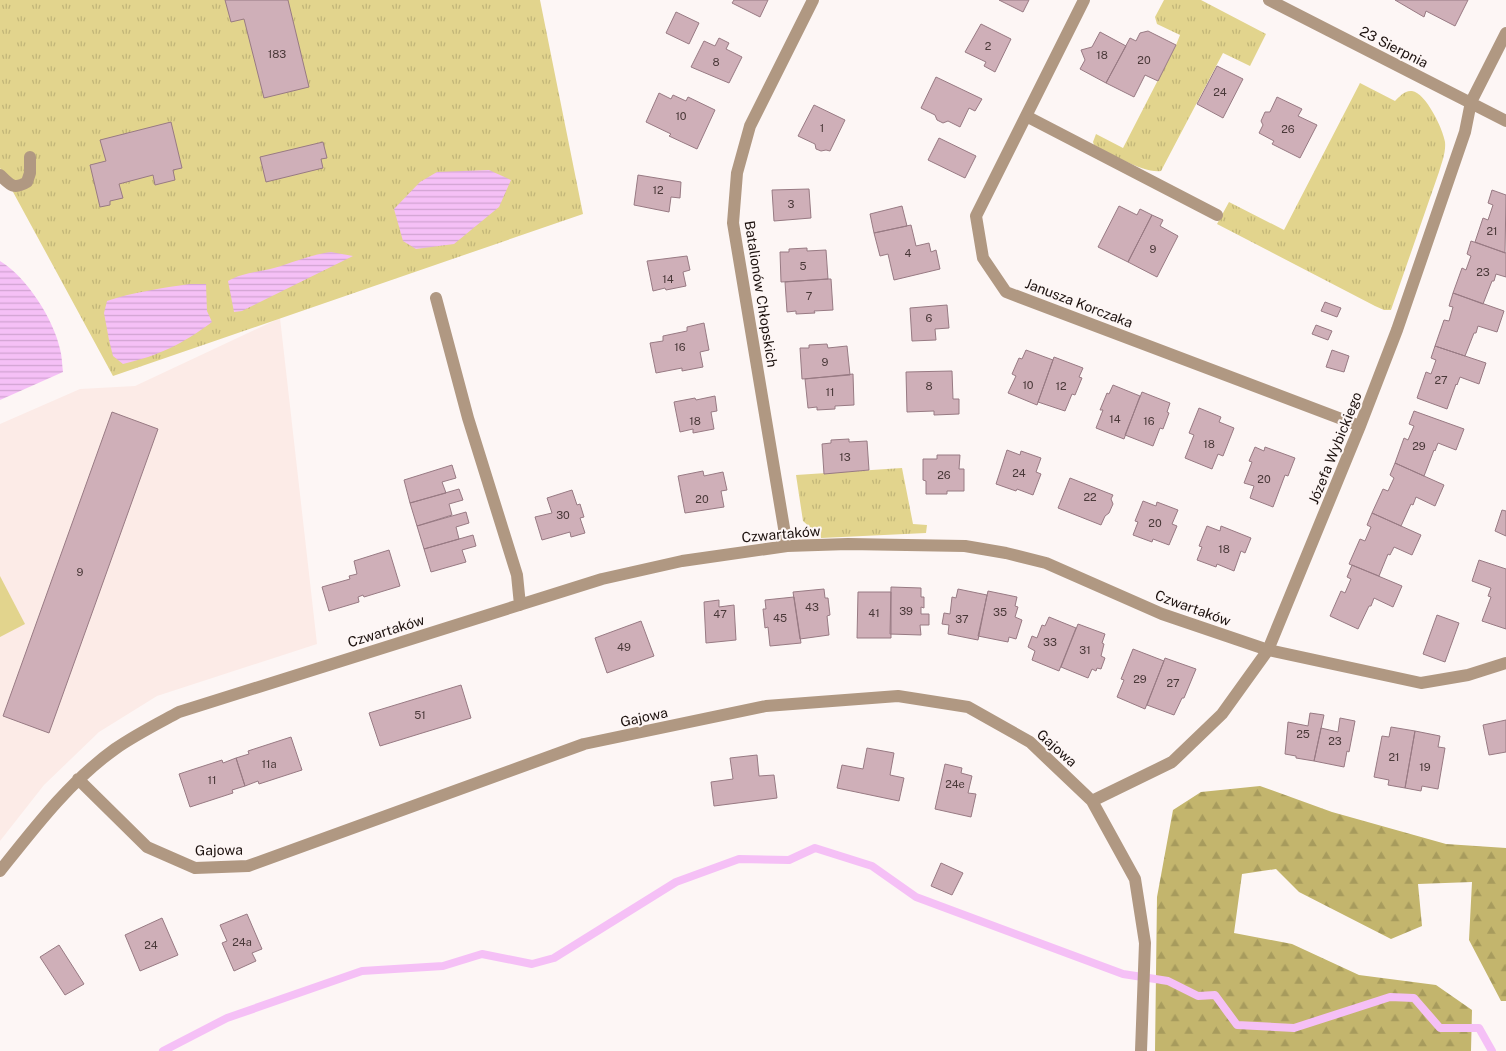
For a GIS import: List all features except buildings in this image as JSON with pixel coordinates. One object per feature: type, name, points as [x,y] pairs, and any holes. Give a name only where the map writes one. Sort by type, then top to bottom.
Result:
[{"type":"street","name":"Batalionów Chłopskich","points":[[787,546],[733,223],[737,173],[750,126],[813,0]]},
{"type":"street","name":"Janusza Korczaka","points":[[1084,0],[976,216],[983,258],[1006,292],[1360,426]]},
{"type":"street","name":"23 Sierpnia","points":[[1269,0],[1506,121]]},
{"type":"street","name":"Józefa Wybickiego","points":[[1092,801],[1172,762],[1222,714],[1268,650],[1360,426],[1397,330],[1465,132],[1471,102],[1506,33]]},
{"type":"street","points":[[1026,116],[1216,214]]},
{"type":"street","points":[[0,175],[9,185],[19,187],[27,182],[30,173],[30,157]]},
{"type":"street","points":[[436,298],[468,418],[517,575],[520,605]]},
{"type":"street","name":"Czwartaków","points":[[78,779],[115,749],[144,730],[179,712],[602,579],[682,561],[787,546],[848,544],[966,546],[1006,553],[1046,563],[1162,614],[1268,650],[1421,683],[1468,675],[1506,663]]},
{"type":"street","name":"Gajowa","points":[[78,779],[148,847],[195,868],[248,866],[584,744],[766,706],[898,696],[968,707],[1030,742],[1092,801],[1135,880],[1145,943],[1140,1050]]},
{"type":"street","points":[[0,872],[45,815],[78,779]]},
{"type":"shaded area","points":[[489,170],[511,180],[499,207],[454,244],[416,249],[403,241],[394,209],[420,182],[437,172]]},
{"type":"shaded area","points":[[331,252],[353,256],[242,311],[234,312],[228,281],[245,274]]},
{"type":"shaded area","points":[[0,261],[20,277],[45,312],[57,338],[61,352],[63,372],[0,400]]},
{"type":"shaded area","points":[[190,284],[206,284],[207,311],[212,322],[180,343],[148,357],[123,364],[113,356],[104,313],[107,301],[138,293]]},
{"type":"shaded area","points":[[280,318],[317,644],[157,696],[99,732],[44,785],[0,841],[0,424],[80,389],[135,386]]},
{"type":"green space","points":[[0,0],[540,0],[583,214],[113,376],[0,168]]},
{"type":"green space","points":[[1164,0],[1201,0],[1266,34],[1250,66],[1223,53],[1161,171],[1154,171],[1127,162],[1094,145],[1093,142],[1096,134],[1123,148],[1176,45],[1180,35],[1157,24],[1155,17]]},
{"type":"green space","points":[[1360,83],[1395,101],[1407,91],[1417,93],[1433,112],[1445,142],[1439,172],[1391,310],[1384,310],[1375,306],[1217,224],[1229,202],[1284,230]]},
{"type":"green space","points":[[902,468],[913,524],[927,525],[926,533],[821,538],[820,531],[812,529],[803,521],[796,475]]},
{"type":"green space","points":[[0,576],[25,624],[0,637]]},
{"type":"green space","points":[[1260,786],[1332,812],[1446,844],[1506,848],[1506,1001],[1501,1001],[1469,940],[1472,882],[1418,884],[1422,926],[1391,939],[1299,892],[1276,869],[1242,874],[1234,933],[1292,944],[1359,975],[1436,985],[1472,1010],[1471,1051],[1155,1051],[1157,897],[1173,810],[1201,792]]},
{"type":"waterway","points":[[163,1051],[227,1018],[362,971],[443,966],[482,954],[532,964],[554,958],[676,882],[739,859],[789,860],[815,848],[872,866],[916,897],[1123,974],[1168,981],[1198,996],[1215,995],[1237,1025],[1294,1028],[1390,997],[1414,998],[1440,1028],[1479,1028],[1492,1051]]}]
